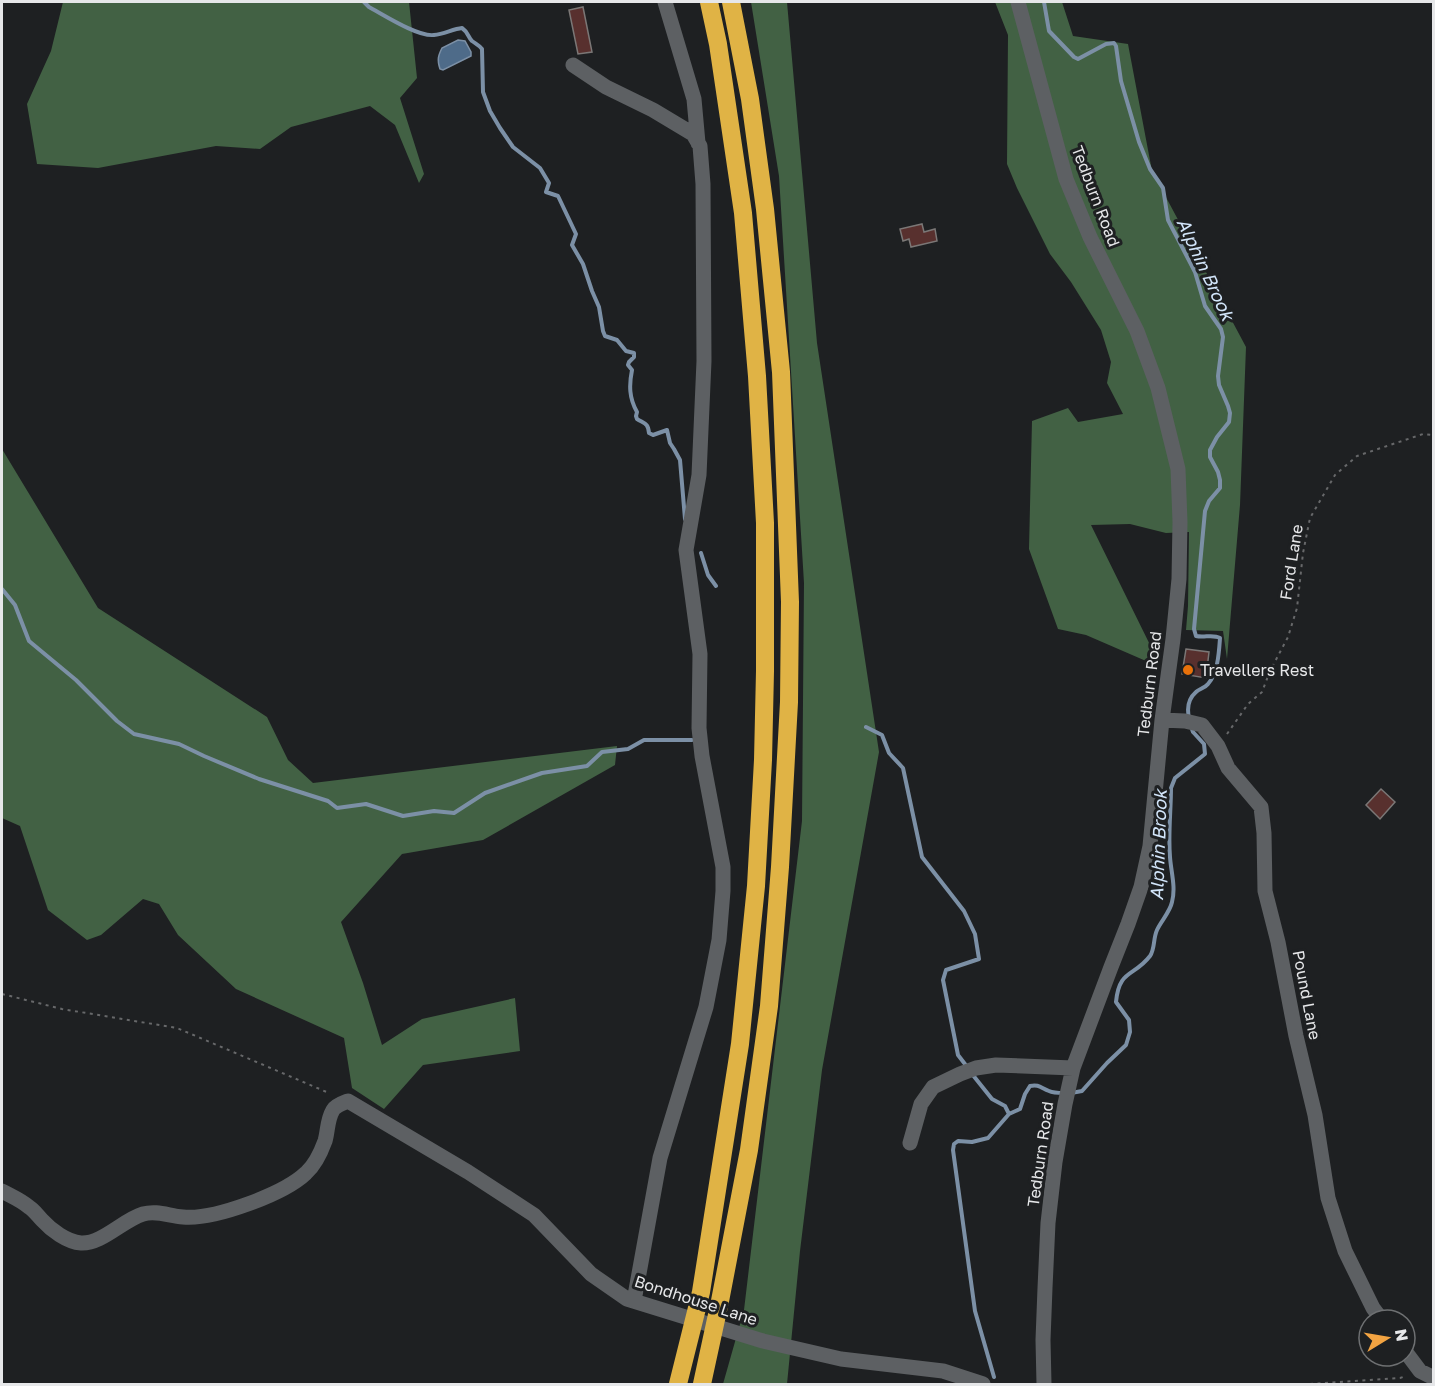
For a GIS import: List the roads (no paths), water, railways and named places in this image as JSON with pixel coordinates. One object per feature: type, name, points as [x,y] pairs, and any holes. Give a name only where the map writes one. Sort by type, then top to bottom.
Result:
[{"type":"highway","points":[[678,1384],[701,1292],[740,1044],[756,886],[765,671],[765,523],[757,376],[743,213],[718,44],[709,2]]},
{"type":"highway","points":[[702,1384],[749,1150],[769,1006],[788,744],[790,602],[782,372],[765,209],[750,99],[731,2]]},
{"type":"street","points":[[665,2],[694,99],[698,143]]},
{"type":"street","name":"Tedburn Road","points":[[1018,2],[1066,179],[1090,237],[1137,331],[1158,388],[1178,469],[1180,522],[1179,579],[1150,846],[1141,887],[1071,1076],[1054,1162],[1048,1223],[1043,1340],[1044,1384]]},
{"type":"street","points":[[573,65],[606,87],[653,110],[693,134],[700,146],[703,184],[704,361],[699,475],[686,550],[700,654],[699,728],[702,756],[723,867],[723,891],[719,940],[706,1006],[660,1158],[634,1301]]},
{"type":"street","name":"Pound Lane","points":[[1162,720],[1202,725],[1218,746],[1228,768],[1261,807],[1265,891],[1315,1115],[1328,1198],[1345,1251],[1373,1308]]},
{"type":"street","points":[[910,1143],[921,1104],[933,1087],[960,1074],[986,1065],[1024,1065],[1071,1076]]},
{"type":"street","name":"Bondhouse Lane","points":[[2,1191],[29,1207],[44,1223],[58,1233],[80,1243],[98,1239],[140,1215],[151,1212],[183,1217],[205,1217],[275,1193],[296,1182],[309,1170],[318,1156],[334,1109],[348,1101],[468,1172],[534,1215],[591,1274],[627,1299],[763,1341],[841,1359],[943,1371],[983,1384]]},
{"type":"street","points":[[1417,1364],[1427,1375]]},
{"type":"water","points":[[458,40],[465,41],[471,56],[443,70],[440,69],[438,58],[442,48]]},
{"type":"waterway","points":[[364,2],[392,20],[419,33],[434,35],[462,28],[482,49],[483,92],[490,111],[513,147],[540,168],[549,183],[546,192],[558,196],[576,234],[572,245],[583,264],[599,307],[605,336],[617,340],[626,351],[634,353],[628,365],[632,370],[630,391],[637,412],[636,416],[647,425],[649,433],[653,435],[667,430],[670,443],[680,460],[685,519]]},
{"type":"waterway","name":"Alphin Brook","points":[[1044,2],[1049,31],[1074,57],[1078,59],[1106,44],[1114,43],[1116,46],[1121,81],[1139,142],[1150,169],[1163,188],[1168,220],[1195,272],[1205,306],[1221,329],[1223,337],[1218,376],[1219,385],[1230,413],[1229,422],[1210,450],[1210,457],[1218,472],[1220,488],[1209,501],[1205,511],[1194,629],[1196,636],[1220,638],[1219,650],[1216,668],[1211,679],[1207,685],[1193,695],[1190,701],[1189,718]]},
{"type":"waterway","points":[[701,553],[708,575],[716,586]]},
{"type":"waterway","points":[[2,589],[15,605],[29,641],[76,680],[117,721],[134,734],[179,744],[259,779],[328,801],[337,808],[366,804],[403,816],[434,811],[454,813],[485,793],[542,773],[587,766],[602,752],[628,749],[644,740],[692,740]]},
{"type":"waterway","name":"Alphin Brook","points":[[1071,1093],[1082,1091],[1126,1045],[1130,1032],[1129,1020],[1116,1002],[1120,984],[1128,974],[1150,956],[1157,930],[1171,906],[1173,896],[1169,848],[1171,788],[1175,778],[1205,754],[1204,744],[1193,732],[1191,726]]},
{"type":"waterway","points":[[866,727],[882,735],[889,753],[903,768],[922,857],[964,911],[975,934],[979,959],[946,970],[943,980],[958,1055],[968,1068]]},
{"type":"waterway","points":[[972,1074],[992,1099],[1005,1106],[1009,1114]]},
{"type":"waterway","name":"Alphin Brook","points":[[994,1377],[975,1311],[954,1144],[958,1141],[972,1142],[988,1138],[1009,1114],[1020,1109],[1030,1086],[1064,1093]]},
{"type":"place","name":"Travellers Rest","points":[[1188,670]]}]
